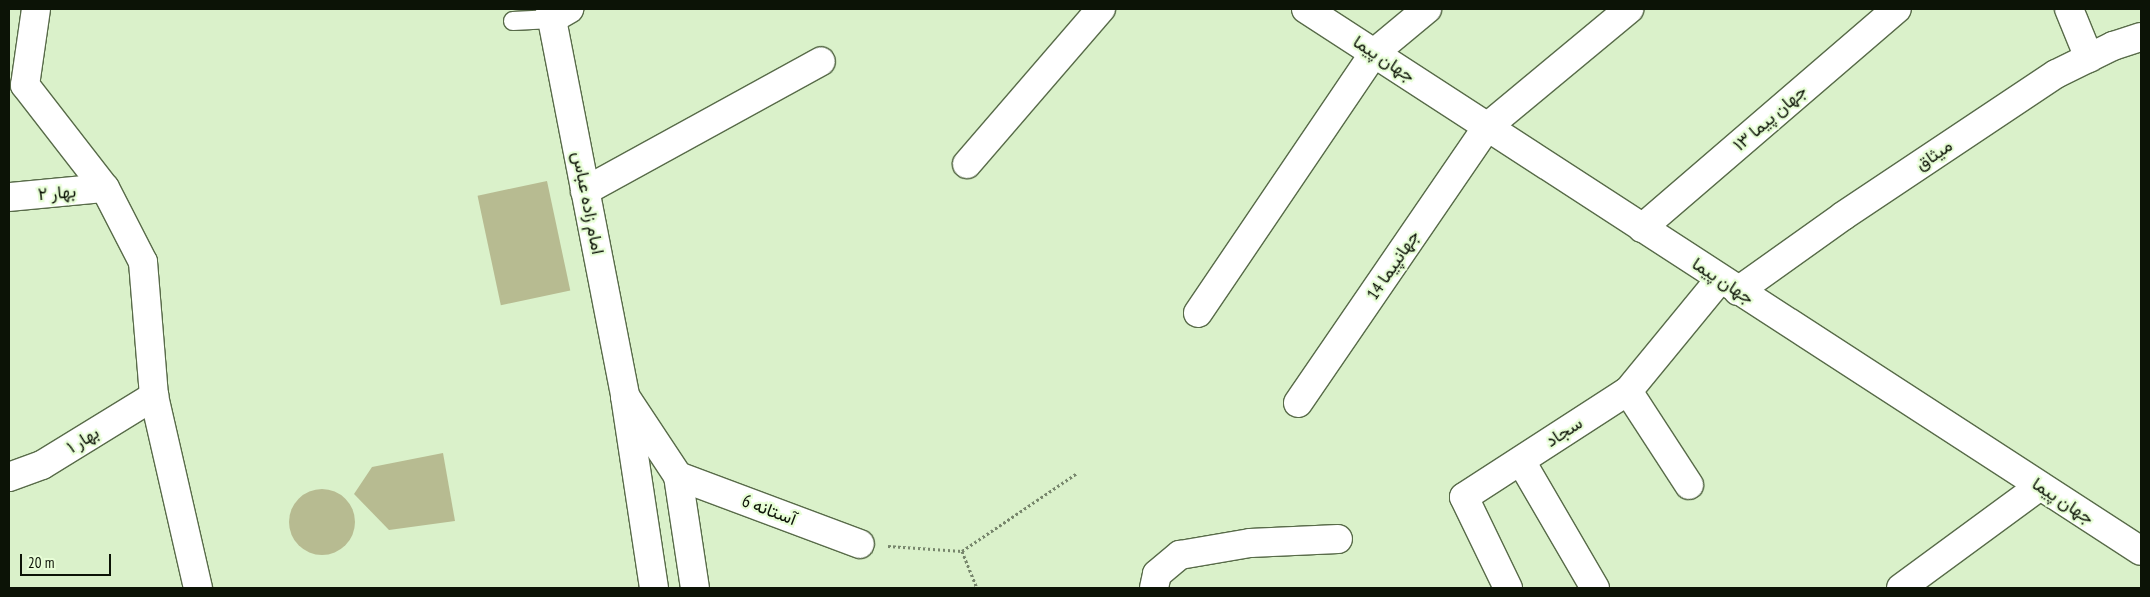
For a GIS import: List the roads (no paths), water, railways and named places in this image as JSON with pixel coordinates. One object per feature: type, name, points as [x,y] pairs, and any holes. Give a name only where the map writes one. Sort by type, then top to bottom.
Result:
[{"type":"street","points":[[36,9],[24,85],[105,188],[143,262],[154,396],[198,588]]},
{"type":"street","points":[[967,164],[1101,9]]},
{"type":"street","name":"جهان پیما","points":[[1306,9],[2141,551]]},
{"type":"street","points":[[1198,313],[1374,53],[1427,9]]},
{"type":"street","name":"جهانپیما 14","points":[[1298,404],[1487,127],[1629,9]]},
{"type":"street","name":"جهان پیما ۱۳","points":[[1642,228],[1898,9]]},
{"type":"street","points":[[2069,9],[2088,58]]},
{"type":"street","name":"امام زاده عباس","points":[[557,12],[586,191],[625,396],[654,588]]},
{"type":"street","name":"ميثاق","points":[[1729,285],[1843,216],[2040,85],[2088,58],[2141,37]]},
{"type":"street","points":[[586,191],[821,61]]},
{"type":"street","name":"بهار ۲","points":[[9,197],[105,188]]},
{"type":"street","name":"سجاد","points":[[1508,588],[1464,497],[1628,391],[1729,285]]},
{"type":"street","points":[[1628,391],[1689,485]]},
{"type":"street","name":"بهار ۱","points":[[9,477],[42,466],[154,396]]},
{"type":"street","name":"امام زاده عباس","points":[[625,396],[678,476],[695,588]]},
{"type":"street","points":[[1521,461],[1595,588]]},
{"type":"street","name":"آستانه 6","points":[[678,476],[860,544]]},
{"type":"street","points":[[1901,588],[2040,486]]},
{"type":"street","points":[[1154,588],[1156,574],[1180,555],[1250,543],[1338,539]]},
{"type":"lane","points":[[513,21],[557,12]]}]
